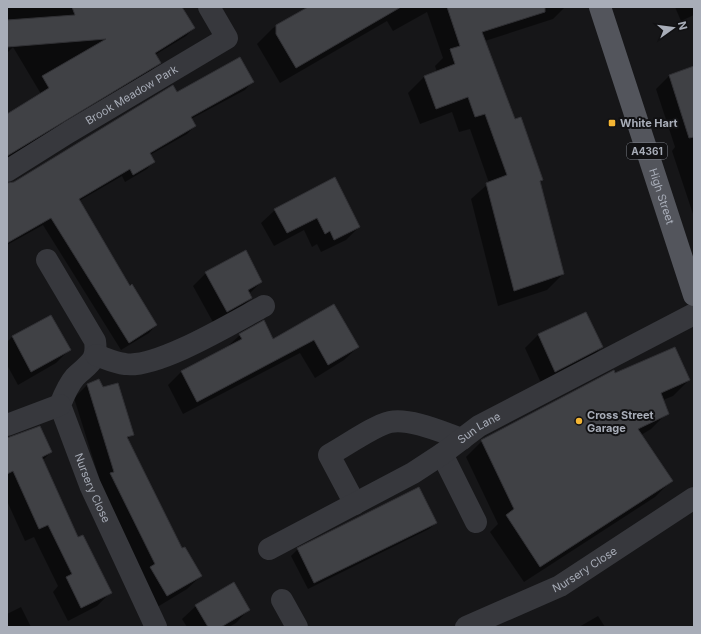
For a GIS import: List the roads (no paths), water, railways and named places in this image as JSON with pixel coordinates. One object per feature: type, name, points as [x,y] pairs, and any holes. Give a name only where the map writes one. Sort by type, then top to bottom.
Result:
[{"type":"main road","name":"High Street","points":[[600,7],[694,295]]},
{"type":"street","name":"Brook Meadow Park","points":[[7,171],[69,132],[227,38],[209,7]]},
{"type":"street","points":[[7,425],[60,405],[65,392],[74,378],[92,362],[96,355],[95,341],[47,260]]},
{"type":"street","points":[[96,355],[126,364],[141,364],[164,357],[264,306]]},
{"type":"street","name":"Sun Lane","points":[[269,549],[413,473],[442,454],[479,426],[694,314]]},
{"type":"street","name":"Nursery Close","points":[[60,405],[90,485],[156,627]]},
{"type":"street","points":[[355,504],[329,455],[389,422],[402,422],[423,426],[462,439]]},
{"type":"street","points":[[442,454],[476,522]]},
{"type":"street","name":"Nursery Close","points":[[466,627],[560,586],[694,498]]},
{"type":"street","points":[[282,600],[297,627]]},
{"type":"place","name":"White Hart","points":[[612,123]]},
{"type":"place","name":"Cross Street Garage","points":[[579,421]]}]
